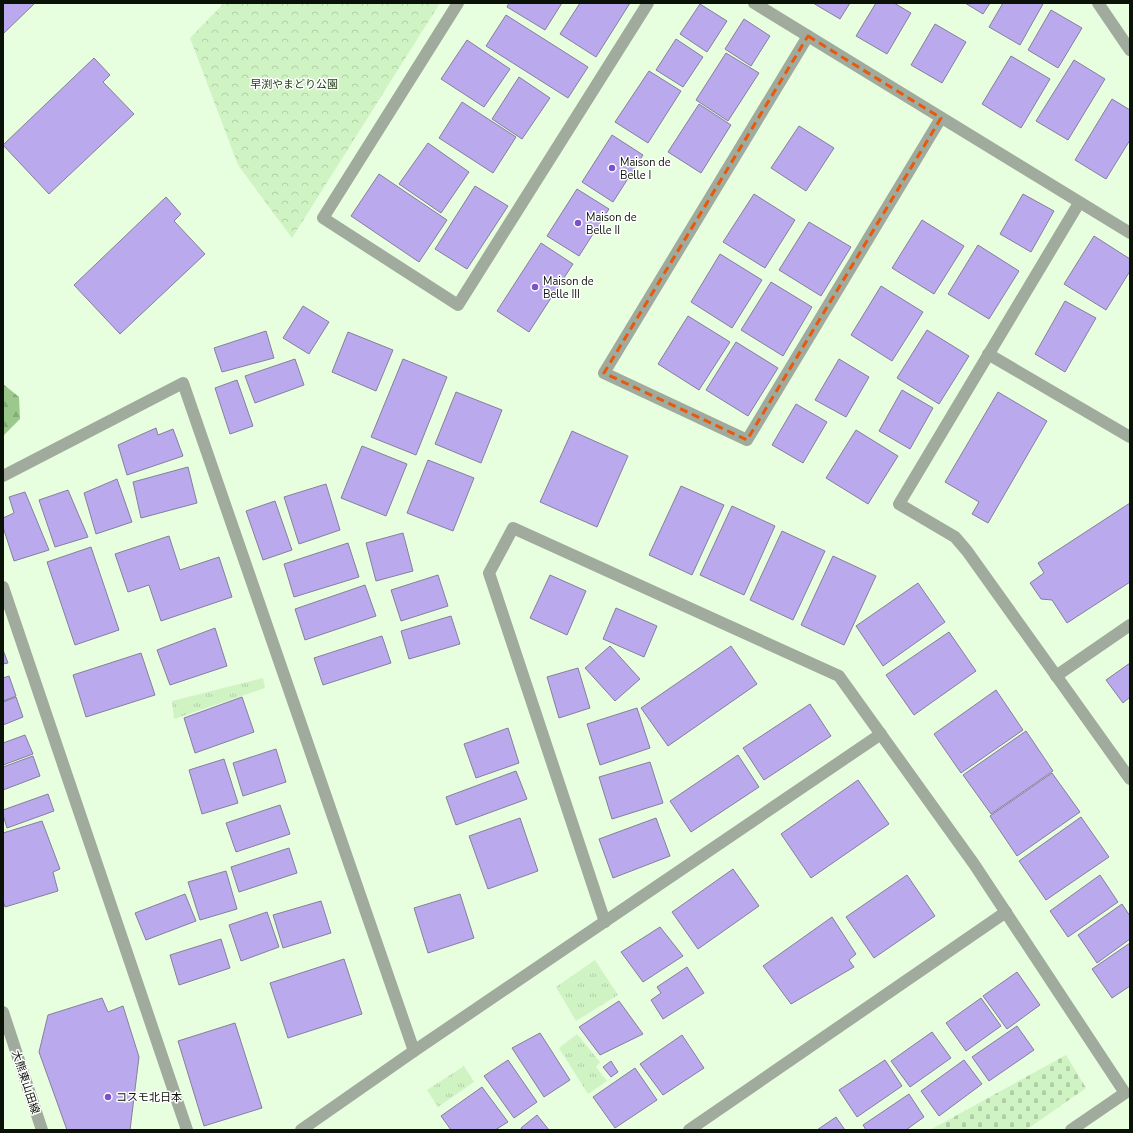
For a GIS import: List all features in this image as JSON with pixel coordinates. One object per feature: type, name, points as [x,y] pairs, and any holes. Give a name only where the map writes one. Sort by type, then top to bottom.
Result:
[{"type":"street","points":[[458,3],[323,218],[458,305],[648,3]]},
{"type":"street","points":[[754,3],[1130,233]]},
{"type":"street","points":[[1098,3],[1130,50]]},
{"type":"street","points":[[808,36],[604,373],[747,440],[941,118]]},
{"type":"street","points":[[1079,203],[899,504],[955,537],[967,551],[1130,779]]},
{"type":"street","points":[[988,354],[1130,437]]},
{"type":"street","points":[[3,476],[183,383],[414,1051]]},
{"type":"street","points":[[606,922],[489,573],[513,528],[839,676],[974,864],[1125,1093],[1071,1130]]},
{"type":"street","points":[[3,587],[187,1130]]},
{"type":"street","points":[[1056,676],[1130,625]]},
{"type":"street","points":[[301,1130],[414,1051],[881,734]]},
{"type":"street","points":[[689,1130],[1006,912]]},
{"type":"street","name":"大熊東山田線","points":[[3,1012],[42,1130]]},
{"type":"highlighted area","points":[[808,36],[941,118],[747,440],[604,373]]},
{"type":"green space","name":"早渕やまどり公園","points":[[224,3],[440,3],[292,238],[238,165],[190,38]]},
{"type":"green space","points":[[3,384],[19,397],[20,419],[3,436]]},
{"type":"green space","points":[[263,678],[265,688],[174,719],[172,701]]},
{"type":"green space","points":[[595,960],[618,995],[576,1021],[556,987]]},
{"type":"green space","points":[[577,1034],[600,1062],[596,1067],[607,1081],[588,1094],[559,1048]]},
{"type":"green space","points":[[1066,1055],[1086,1088],[1026,1130],[930,1130]]},
{"type":"green space","points":[[464,1066],[474,1082],[438,1107],[427,1090]]},
{"type":"building","points":[[3,3],[35,3],[3,34]]},
{"type":"building","points":[[509,3],[562,3],[545,30],[507,7]]},
{"type":"building","points":[[580,3],[630,3],[596,57],[560,34]]},
{"type":"building","points":[[813,3],[850,3],[840,19]]},
{"type":"building","points":[[876,3],[894,3],[911,13],[887,54],[856,36]]},
{"type":"building","points":[[965,3],[990,3],[983,14]]},
{"type":"building","points":[[1003,3],[1043,4],[1020,45],[989,27]]},
{"type":"building","points":[[700,4],[727,21],[707,52],[680,34]]},
{"type":"building","points":[[1051,10],[1082,28],[1058,68],[1028,50]]},
{"type":"building","points":[[506,15],[588,67],[568,98],[486,46]]},
{"type":"building","points":[[744,19],[770,36],[751,66],[725,49]]},
{"type":"building","points":[[935,24],[966,42],[942,83],[911,65]]},
{"type":"building","points":[[676,39],[703,57],[683,87],[656,70]]},
{"type":"building","points":[[467,40],[510,69],[484,107],[441,79]]},
{"type":"building","points":[[726,53],[759,73],[728,121],[696,100]]},
{"type":"building","points":[[1011,56],[1050,79],[1021,128],[982,104]]},
{"type":"building","points":[[94,58],[110,75],[103,82],[134,114],[49,194],[3,145]]},
{"type":"building","points":[[1074,60],[1105,79],[1068,140],[1036,121]]},
{"type":"building","points":[[649,71],[681,91],[648,143],[615,122]]},
{"type":"building","points":[[519,77],[550,98],[522,139],[492,119]]},
{"type":"building","points":[[1112,99],[1130,110],[1130,140],[1106,179],[1075,160]]},
{"type":"building","points":[[462,102],[516,137],[493,173],[439,138]]},
{"type":"building","points":[[699,104],[731,125],[701,173],[668,152]]},
{"type":"building","points":[[799,126],[834,148],[806,191],[771,168]]},
{"type":"building","name":"Maison de Belle I","points":[[612,135],[643,155],[613,202],[582,182]]},
{"type":"building","points":[[428,143],[469,172],[441,213],[399,184]]},
{"type":"building","points":[[379,174],[447,220],[419,262],[351,216]]},
{"type":"building","points":[[475,186],[508,206],[467,269],[435,249]]},
{"type":"building","name":"Maison de Belle II","points":[[577,189],[609,209],[579,256],[547,236]]},
{"type":"building","points":[[754,194],[795,220],[765,268],[723,242]]},
{"type":"building","points":[[1023,194],[1054,211],[1031,252],[1000,234]]},
{"type":"building","points":[[166,197],[181,214],[174,221],[205,254],[120,334],[74,285]]},
{"type":"building","points":[[922,220],[964,246],[934,294],[892,268]]},
{"type":"building","points":[[809,222],[851,247],[821,296],[779,270]]},
{"type":"building","points":[[1094,236],[1130,259],[1130,271],[1106,310],[1064,284]]},
{"type":"building","name":"Maison de Belle III","points":[[541,243],[573,264],[529,332],[497,311]]},
{"type":"building","points":[[978,245],[1019,271],[989,319],[948,294]]},
{"type":"building","points":[[720,254],[762,280],[732,328],[691,302]]},
{"type":"building","points":[[771,282],[812,307],[783,356],[741,330]]},
{"type":"building","points":[[881,286],[923,312],[892,361],[851,335]]},
{"type":"building","points":[[1065,301],[1096,318],[1065,372],[1035,354]]},
{"type":"building","points":[[303,306],[329,322],[309,354],[283,338]]},
{"type":"building","points":[[688,316],[730,342],[699,390],[658,364]]},
{"type":"building","points":[[927,330],[969,356],[939,404],[897,378]]},
{"type":"building","points":[[266,331],[274,358],[222,372],[214,348]]},
{"type":"building","points":[[348,332],[393,350],[376,391],[332,372]]},
{"type":"building","points":[[736,342],[778,368],[748,416],[706,390]]},
{"type":"building","points":[[295,359],[304,385],[255,403],[245,376]]},
{"type":"building","points":[[403,359],[447,377],[416,455],[371,437]]},
{"type":"building","points":[[839,359],[869,377],[846,417],[815,400]]},
{"type":"building","points":[[237,380],[253,426],[230,434],[215,388]]},
{"type":"building","points":[[902,390],[933,408],[910,449],[879,431]]},
{"type":"building","points":[[456,392],[502,410],[481,463],[435,444]]},
{"type":"building","points":[[998,392],[1047,421],[988,523],[972,514],[979,502],[945,482]]},
{"type":"building","points":[[796,404],[827,422],[803,463],[772,445]]},
{"type":"building","points":[[156,428],[158,435],[173,429],[183,456],[127,475],[118,445]]},
{"type":"building","points":[[856,430],[898,456],[868,504],[826,478]]},
{"type":"building","points":[[572,431],[628,456],[597,527],[540,502]]},
{"type":"building","points":[[362,446],[407,464],[386,516],[341,498]]},
{"type":"building","points":[[428,460],[474,478],[453,531],[407,513]]},
{"type":"building","points":[[188,467],[197,503],[141,518],[133,482]]},
{"type":"building","points":[[117,479],[132,522],[96,534],[84,493]]},
{"type":"building","points":[[326,484],[340,530],[299,544],[284,497]]},
{"type":"building","points":[[681,486],[724,505],[692,575],[649,555]]},
{"type":"building","points":[[68,490],[88,537],[55,547],[39,500]]},
{"type":"building","points":[[25,492],[49,550],[14,561],[3,527],[3,518],[14,513],[9,497]]},
{"type":"building","points":[[275,501],[292,550],[263,560],[246,511]]},
{"type":"building","points":[[1130,503],[1130,582],[1067,623],[1052,600],[1041,599],[1030,583],[1044,573],[1038,563]]},
{"type":"building","points":[[732,506],[775,526],[744,595],[700,575]]},
{"type":"building","points":[[782,531],[825,551],[793,620],[750,600]]},
{"type":"building","points":[[403,533],[413,571],[376,581],[366,543]]},
{"type":"building","points":[[169,536],[180,570],[219,557],[232,597],[161,621],[149,585],[128,592],[115,554]]},
{"type":"building","points":[[348,543],[359,577],[294,597],[284,564]]},
{"type":"building","points":[[91,547],[119,630],[75,645],[47,562]]},
{"type":"building","points":[[833,556],[876,576],[844,645],[801,625]]},
{"type":"building","points":[[438,575],[448,606],[401,621],[391,590]]},
{"type":"building","points":[[550,575],[586,591],[567,635],[530,618]]},
{"type":"building","points":[[918,583],[945,622],[883,666],[856,626]]},
{"type":"building","points":[[365,585],[376,616],[305,640],[295,609]]},
{"type":"building","points":[[616,608],[657,626],[644,657],[603,639]]},
{"type":"building","points":[[451,616],[460,644],[409,659],[401,631]]},
{"type":"building","points":[[215,628],[227,666],[170,685],[157,650]]},
{"type":"building","points":[[949,632],[976,671],[914,715],[886,675]]},
{"type":"building","points":[[382,636],[391,663],[323,685],[314,658]]},
{"type":"building","points":[[610,646],[640,679],[615,701],[585,668]]},
{"type":"building","points":[[731,646],[757,684],[668,746],[641,708]]},
{"type":"building","points":[[3,650],[8,663],[3,664]]},
{"type":"building","points":[[141,653],[155,695],[86,717],[73,675]]},
{"type":"building","points":[[1130,663],[1130,697],[1123,703],[1106,680]]},
{"type":"building","points":[[578,668],[590,708],[559,718],[547,677]]},
{"type":"building","points":[[9,676],[16,696],[3,701],[3,678]]},
{"type":"building","points":[[996,690],[1023,730],[961,773],[934,734]]},
{"type":"building","points":[[16,697],[23,717],[3,725],[3,702]]},
{"type":"building","points":[[242,697],[254,732],[195,753],[184,718]]},
{"type":"building","points":[[810,704],[831,736],[764,780],[743,748]]},
{"type":"building","points":[[637,708],[650,748],[600,765],[587,724]]},
{"type":"building","points":[[508,728],[519,763],[476,778],[464,744]]},
{"type":"building","points":[[1026,731],[1053,771],[991,814],[963,775]]},
{"type":"building","points":[[25,735],[33,754],[3,765],[3,743]]},
{"type":"building","points":[[276,749],[286,782],[243,796],[233,763]]},
{"type":"building","points":[[738,755],[759,787],[691,832],[670,801]]},
{"type":"building","points":[[33,756],[40,776],[3,790],[3,767]]},
{"type":"building","points":[[224,759],[238,803],[202,814],[189,770]]},
{"type":"building","points":[[650,762],[663,803],[612,819],[599,777]]},
{"type":"building","points":[[516,771],[527,799],[456,825],[446,797]]},
{"type":"building","points":[[1052,773],[1080,812],[1017,856],[990,816]]},
{"type":"building","points":[[858,780],[889,824],[811,878],[781,834]]},
{"type":"building","points":[[48,794],[54,811],[7,828],[3,810]]},
{"type":"building","points":[[280,805],[290,834],[236,852],[226,823]]},
{"type":"building","points":[[1081,817],[1109,857],[1046,900],[1019,861]]},
{"type":"building","points":[[520,818],[538,871],[488,889],[469,836]]},
{"type":"building","points":[[656,818],[670,856],[613,878],[599,839]]},
{"type":"building","points":[[42,821],[60,869],[53,872],[58,891],[5,907],[3,901],[3,833]]},
{"type":"building","points":[[289,848],[297,873],[239,892],[231,867]]},
{"type":"building","points":[[733,869],[759,906],[698,949],[672,912]]},
{"type":"building","points":[[226,871],[237,909],[200,920],[188,882]]},
{"type":"building","points":[[907,875],[935,916],[874,958],[846,917]]},
{"type":"building","points":[[1100,875],[1118,902],[1068,937],[1050,911]]},
{"type":"building","points":[[185,894],[196,921],[146,940],[135,913]]},
{"type":"building","points":[[460,894],[474,938],[428,953],[414,908]]},
{"type":"building","points":[[321,901],[331,933],[283,948],[273,915]]},
{"type":"building","points":[[1122,904],[1130,916],[1130,939],[1097,963],[1078,935]]},
{"type":"building","points":[[267,912],[279,947],[241,961],[229,925]]},
{"type":"building","points":[[832,917],[856,954],[849,960],[854,967],[791,1004],[763,966]]},
{"type":"building","points":[[660,927],[683,956],[643,982],[621,952]]},
{"type":"building","points":[[221,939],[230,968],[179,985],[170,955]]},
{"type":"building","points":[[1130,943],[1130,986],[1112,998],[1092,969]]},
{"type":"building","points":[[344,959],[362,1014],[288,1038],[270,983]]},
{"type":"building","points":[[687,967],[704,993],[663,1019],[651,1000],[661,993],[657,987]]},
{"type":"building","points":[[1017,972],[1040,1005],[1007,1029],[983,996]]},
{"type":"building","points":[[102,998],[108,1012],[123,1006],[139,1057],[130,1130],[67,1130],[39,1052],[48,1015]]},
{"type":"building","points":[[981,998],[1001,1026],[966,1051],[946,1023]]},
{"type":"building","points":[[619,1001],[643,1034],[600,1055],[579,1027]]},
{"type":"building","points":[[235,1023],[262,1108],[204,1126],[178,1041]]},
{"type":"building","points":[[1017,1026],[1034,1050],[989,1081],[972,1057]]},
{"type":"building","points":[[932,1032],[951,1058],[910,1087],[891,1061]]},
{"type":"building","points":[[540,1033],[570,1080],[544,1097],[512,1048]]},
{"type":"building","points":[[682,1035],[704,1068],[663,1095],[640,1064]]},
{"type":"building","points":[[508,1060],[537,1102],[514,1118],[484,1076]]},
{"type":"building","points":[[885,1060],[902,1086],[857,1117],[839,1090]]},
{"type":"building","points":[[964,1060],[982,1084],[939,1116],[921,1091]]},
{"type":"building","points":[[611,1061],[618,1072],[611,1077],[603,1067]]},
{"type":"building","points":[[635,1068],[657,1100],[615,1128],[593,1097]]},
{"type":"building","points":[[482,1087],[508,1122],[495,1130],[451,1130],[441,1116]]},
{"type":"building","points":[[909,1094],[924,1117],[906,1130],[866,1130],[863,1125]]},
{"type":"building","points":[[537,1115],[549,1130],[522,1130],[521,1128]]},
{"type":"building","points":[[836,1117],[845,1130],[817,1130]]},
{"type":"place","name":"Maison de Belle I","points":[[612,168]]},
{"type":"place","name":"Maison de Belle II","points":[[578,223]]},
{"type":"place","name":"Maison de Belle III","points":[[535,287]]},
{"type":"place","name":"コスモ北日本","points":[[108,1097]]}]
